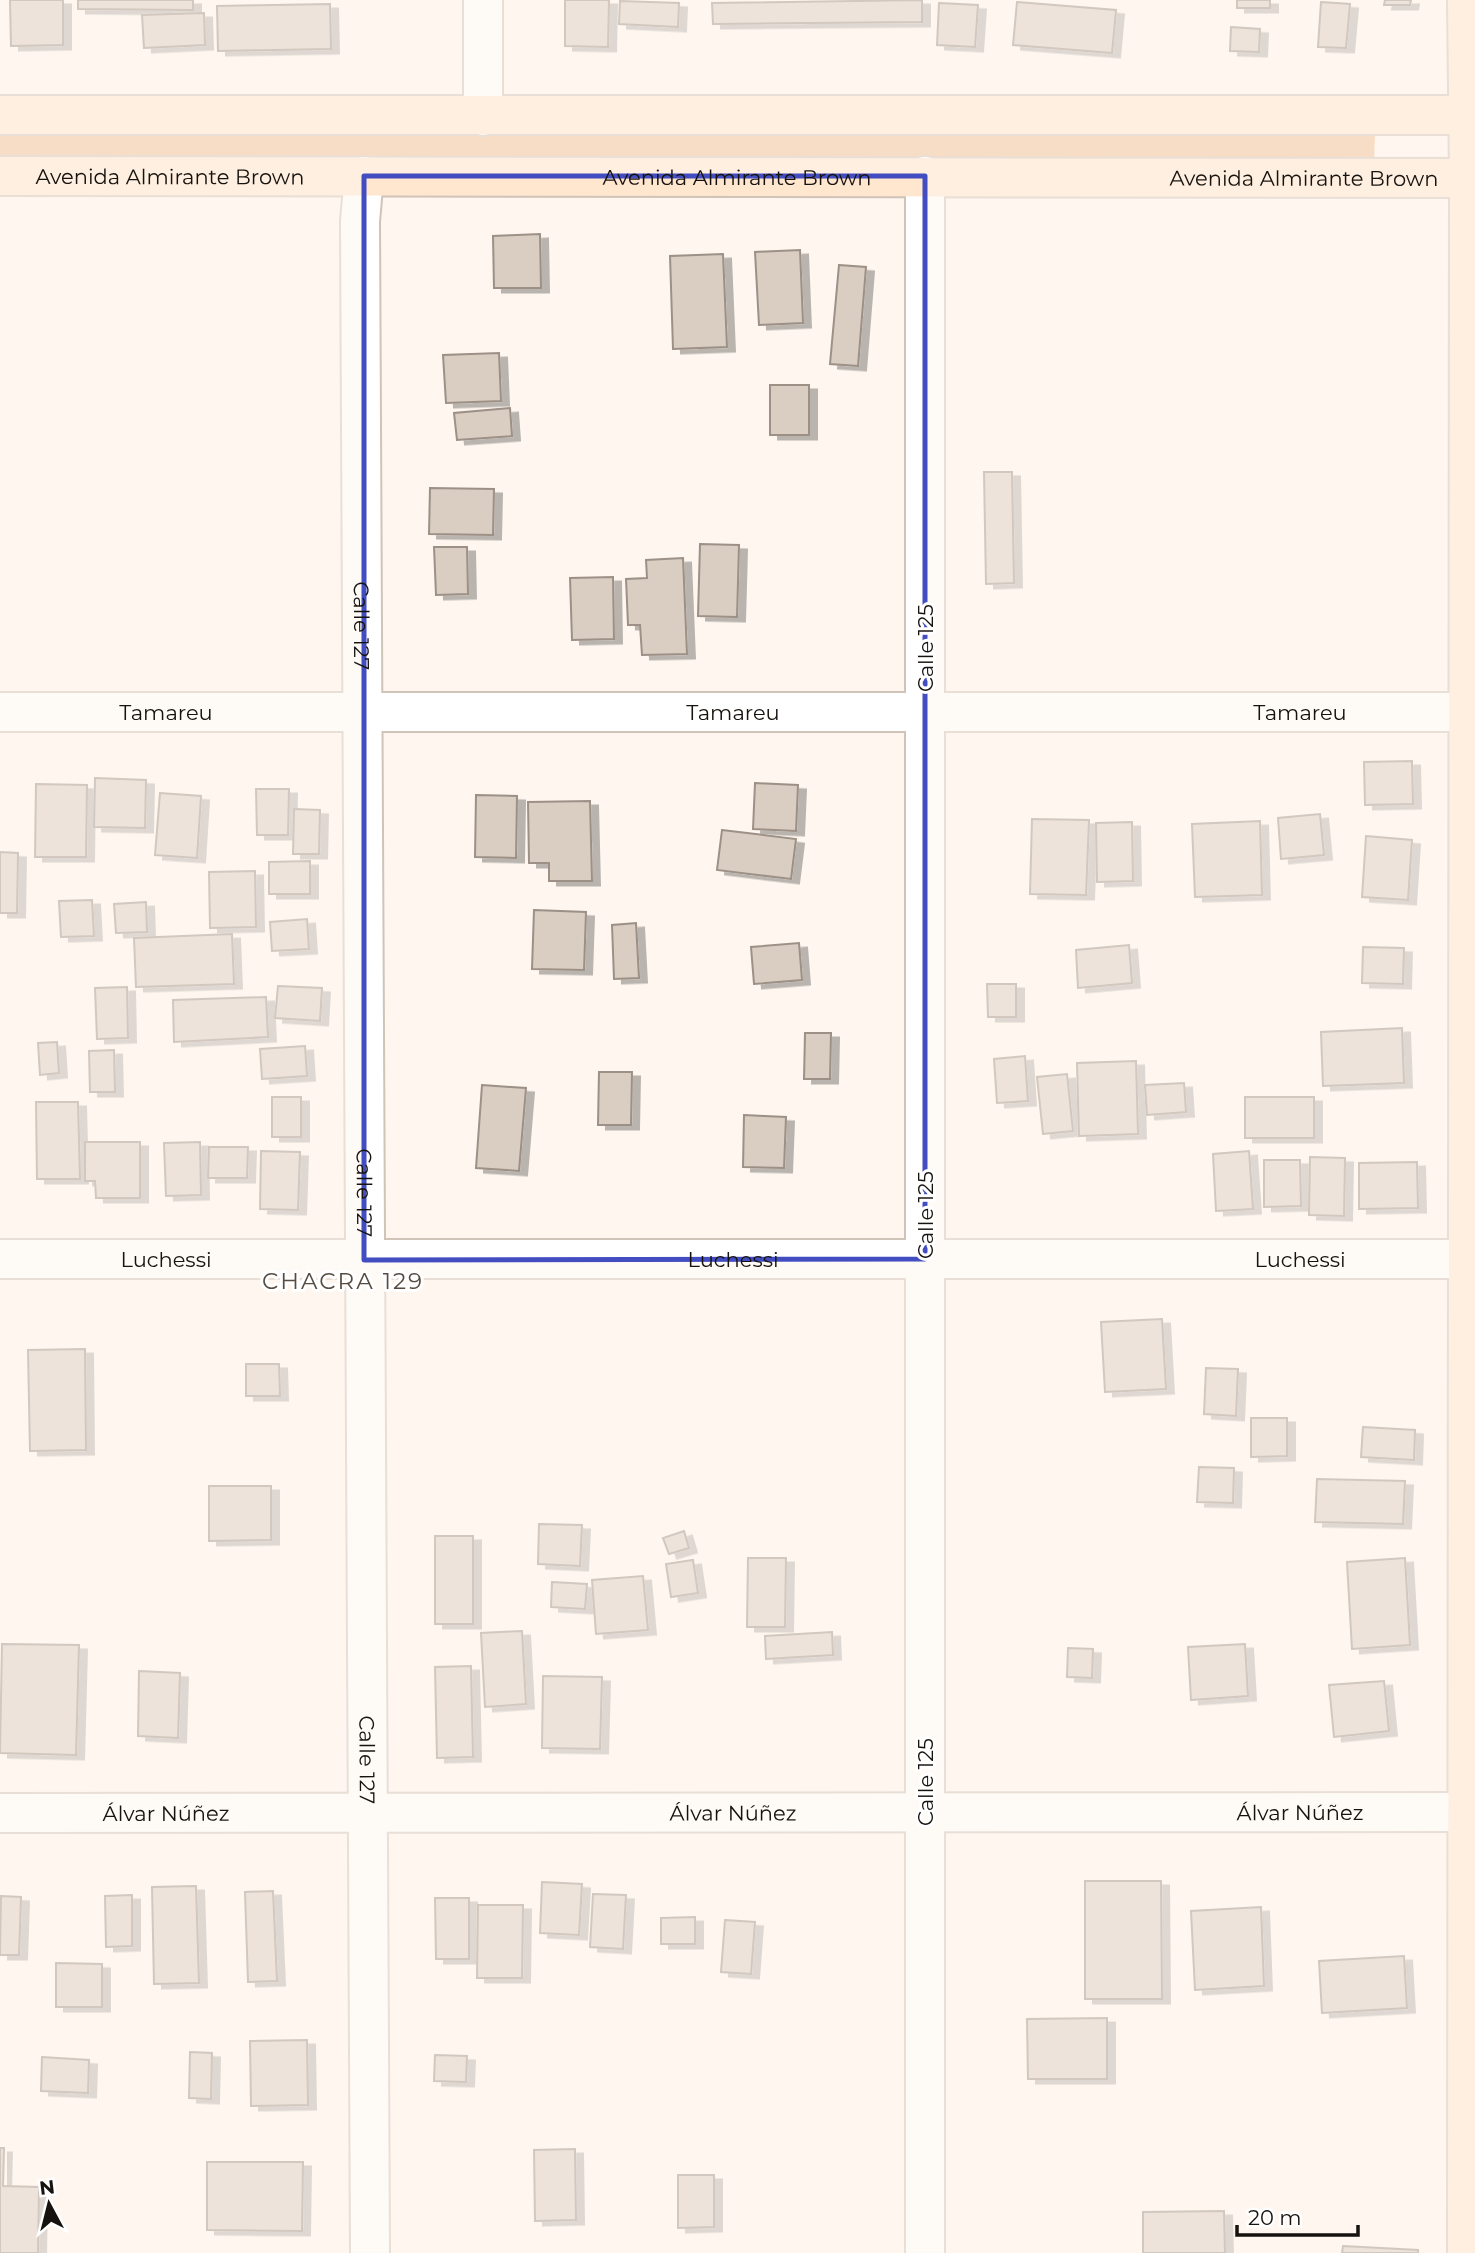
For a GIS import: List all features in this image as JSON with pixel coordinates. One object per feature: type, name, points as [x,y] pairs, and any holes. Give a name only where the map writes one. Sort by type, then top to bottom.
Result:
[{"type":"main road","points":[[1467,0],[1472,178],[1468,712],[1467,2253]]},
{"type":"main road","points":[[0,115],[1471,115]]},
{"type":"main road","name":"Avenida Almirante Brown","points":[[0,176],[1472,178]]},
{"type":"street","points":[[483,0],[483,116]]},
{"type":"street","name":"Calle 127","points":[[364,176],[360,221],[370,2253]]},
{"type":"street","name":"Calle 125","points":[[925,176],[925,2253]]},
{"type":"street","name":"Tamareu","points":[[0,712],[1468,712]]},
{"type":"street","name":"Luchessi","points":[[0,1259],[1468,1259]]},
{"type":"street","name":"Álvar Núñez","points":[[0,1813],[1467,1812]]},
{"type":"highlighted area","points":[[364,176],[925,176],[925,1259],[364,1260]]},
{"type":"shaded area","points":[[0,135],[1375,136],[1374,162],[0,161]]},
{"type":"building","points":[[10,0],[63,0],[63,45],[11,46]]},
{"type":"building","points":[[78,0],[193,0],[193,10],[78,9]]},
{"type":"building","points":[[565,0],[609,0],[608,47],[565,46]]},
{"type":"building","points":[[922,0],[922,22],[713,24],[712,3]]},
{"type":"building","points":[[1237,0],[1270,0],[1270,8],[1237,8]]},
{"type":"building","points":[[1385,0],[1411,0],[1410,5],[1384,5]]},
{"type":"building","points":[[620,1],[679,3],[678,27],[619,24]]},
{"type":"building","points":[[1017,2],[1116,10],[1112,53],[1013,45]]},
{"type":"building","points":[[1321,2],[1350,4],[1346,48],[1318,47]]},
{"type":"building","points":[[939,3],[978,5],[975,47],[937,45]]},
{"type":"building","points":[[330,4],[331,49],[218,51],[217,6]]},
{"type":"building","points":[[204,13],[205,45],[144,48],[142,15]]},
{"type":"building","points":[[1231,27],[1260,29],[1259,52],[1230,51]]},
{"type":"building","points":[[540,234],[541,288],[494,288],[493,236]]},
{"type":"building","points":[[800,250],[803,323],[759,325],[755,252]]},
{"type":"building","points":[[723,254],[727,347],[673,349],[670,256]]},
{"type":"building","points":[[839,265],[866,267],[858,366],[830,364]]},
{"type":"building","points":[[499,353],[501,401],[446,403],[443,355]]},
{"type":"building","points":[[770,385],[809,385],[809,435],[770,435]]},
{"type":"building","points":[[510,408],[512,436],[457,440],[454,413]]},
{"type":"building","points":[[984,472],[1012,472],[1014,583],[986,584]]},
{"type":"building","points":[[430,488],[494,489],[493,535],[429,534]]},
{"type":"building","points":[[700,544],[739,545],[737,617],[698,616]]},
{"type":"building","points":[[434,547],[467,547],[468,594],[436,595]]},
{"type":"building","points":[[683,558],[687,654],[642,655],[640,625],[628,625],[626,579],[647,578],[646,560]]},
{"type":"building","points":[[613,577],[614,639],[572,640],[570,578]]},
{"type":"building","points":[[1412,761],[1413,804],[1365,805],[1364,762]]},
{"type":"building","points":[[95,778],[146,780],[145,828],[94,827]]},
{"type":"building","points":[[755,783],[798,785],[796,831],[753,829]]},
{"type":"building","points":[[36,784],[87,785],[86,857],[35,857]]},
{"type":"building","points":[[256,789],[289,789],[288,835],[257,835]]},
{"type":"building","points":[[160,793],[201,796],[197,858],[155,855]]},
{"type":"building","points":[[476,795],[517,796],[516,858],[475,857]]},
{"type":"building","points":[[590,801],[592,881],[549,881],[549,863],[529,863],[528,802]]},
{"type":"building","points":[[294,809],[320,810],[319,854],[293,854]]},
{"type":"building","points":[[1320,814],[1324,855],[1281,859],[1278,818]]},
{"type":"building","points":[[1032,819],[1089,820],[1086,895],[1030,894]]},
{"type":"building","points":[[1260,821],[1262,895],[1195,897],[1192,824]]},
{"type":"building","points":[[1132,822],[1133,881],[1097,882],[1096,823]]},
{"type":"building","points":[[722,830],[796,839],[791,879],[717,870]]},
{"type":"building","points":[[1366,836],[1412,840],[1408,900],[1362,897]]},
{"type":"building","points":[[0,852],[18,853],[17,913],[0,913]]},
{"type":"building","points":[[310,861],[310,894],[269,894],[269,862]]},
{"type":"building","points":[[255,871],[256,927],[210,928],[209,872]]},
{"type":"building","points":[[92,900],[94,936],[61,937],[59,901]]},
{"type":"building","points":[[146,902],[147,932],[116,933],[114,904]]},
{"type":"building","points":[[534,910],[586,912],[584,970],[532,969]]},
{"type":"building","points":[[307,919],[309,949],[272,951],[270,922]]},
{"type":"building","points":[[636,923],[639,978],[614,979],[612,925]]},
{"type":"building","points":[[232,934],[234,984],[136,987],[134,938]]},
{"type":"building","points":[[799,943],[802,980],[754,984],[751,947]]},
{"type":"building","points":[[1129,945],[1132,983],[1078,988],[1076,950]]},
{"type":"building","points":[[1363,947],[1404,948],[1403,984],[1362,983]]},
{"type":"building","points":[[987,984],[1016,984],[1016,1017],[988,1017]]},
{"type":"building","points":[[278,986],[322,988],[320,1021],[275,1018]]},
{"type":"building","points":[[127,987],[128,1038],[97,1039],[95,988]]},
{"type":"building","points":[[266,997],[268,1037],[174,1042],[173,1000]]},
{"type":"building","points":[[1402,1028],[1404,1083],[1323,1086],[1321,1032]]},
{"type":"building","points":[[805,1033],[831,1033],[830,1079],[804,1079]]},
{"type":"building","points":[[57,1042],[59,1073],[40,1075],[38,1043]]},
{"type":"building","points":[[305,1046],[307,1076],[262,1079],[260,1049]]},
{"type":"building","points":[[114,1050],[115,1092],[90,1092],[89,1051]]},
{"type":"building","points":[[1025,1056],[1028,1101],[997,1103],[994,1059]]},
{"type":"building","points":[[1136,1061],[1138,1134],[1079,1136],[1077,1063]]},
{"type":"building","points":[[599,1072],[632,1072],[631,1125],[598,1125]]},
{"type":"building","points":[[1067,1074],[1073,1131],[1043,1134],[1037,1077]]},
{"type":"building","points":[[1184,1083],[1186,1112],[1147,1115],[1145,1085]]},
{"type":"building","points":[[482,1085],[526,1088],[519,1171],[476,1168]]},
{"type":"building","points":[[272,1097],[301,1097],[301,1137],[272,1137]]},
{"type":"building","points":[[1245,1097],[1314,1097],[1314,1138],[1245,1138]]},
{"type":"building","points":[[36,1102],[78,1102],[80,1179],[37,1179]]},
{"type":"building","points":[[744,1115],[786,1117],[784,1168],[743,1167]]},
{"type":"building","points":[[85,1142],[140,1142],[140,1198],[96,1198],[95,1181],[85,1181]]},
{"type":"building","points":[[200,1142],[201,1195],[166,1196],[164,1143]]},
{"type":"building","points":[[209,1147],[248,1147],[247,1178],[208,1178]]},
{"type":"building","points":[[261,1151],[300,1152],[298,1210],[260,1209]]},
{"type":"building","points":[[1249,1151],[1253,1209],[1216,1211],[1213,1154]]},
{"type":"building","points":[[1310,1157],[1345,1158],[1344,1216],[1309,1215]]},
{"type":"building","points":[[1264,1160],[1300,1160],[1301,1206],[1264,1207]]},
{"type":"building","points":[[1417,1162],[1418,1208],[1359,1209],[1359,1163]]},
{"type":"building","points":[[1162,1319],[1166,1389],[1105,1392],[1101,1322]]},
{"type":"building","points":[[85,1349],[86,1450],[30,1451],[28,1350]]},
{"type":"building","points":[[246,1364],[279,1364],[280,1396],[246,1396]]},
{"type":"building","points":[[1206,1368],[1238,1369],[1236,1416],[1204,1414]]},
{"type":"building","points":[[1251,1418],[1287,1418],[1287,1456],[1251,1457]]},
{"type":"building","points":[[1363,1427],[1415,1430],[1414,1460],[1361,1457]]},
{"type":"building","points":[[1199,1467],[1234,1468],[1233,1503],[1197,1502]]},
{"type":"building","points":[[1317,1479],[1405,1481],[1403,1524],[1315,1522]]},
{"type":"building","points":[[209,1486],[271,1486],[271,1540],[209,1541]]},
{"type":"building","points":[[539,1524],[582,1525],[580,1566],[538,1564]]},
{"type":"building","points":[[684,1531],[689,1548],[669,1554],[663,1538]]},
{"type":"building","points":[[435,1536],[473,1536],[473,1624],[435,1624]]},
{"type":"building","points":[[748,1558],[786,1558],[785,1627],[747,1627]]},
{"type":"building","points":[[1405,1558],[1410,1645],[1352,1649],[1347,1562]]},
{"type":"building","points":[[693,1560],[698,1593],[671,1597],[666,1564]]},
{"type":"building","points":[[643,1576],[648,1630],[596,1634],[592,1580]]},
{"type":"building","points":[[552,1582],[587,1584],[585,1609],[551,1607]]},
{"type":"building","points":[[522,1631],[526,1704],[485,1707],[481,1633]]},
{"type":"building","points":[[832,1632],[833,1655],[766,1659],[765,1636]]},
{"type":"building","points":[[2,1644],[79,1645],[76,1755],[0,1753]]},
{"type":"building","points":[[1245,1644],[1248,1696],[1191,1700],[1188,1647]]},
{"type":"building","points":[[1068,1648],[1093,1649],[1092,1678],[1067,1677]]},
{"type":"building","points":[[471,1666],[473,1757],[437,1758],[435,1667]]},
{"type":"building","points":[[139,1671],[180,1673],[178,1738],[138,1736]]},
{"type":"building","points":[[543,1676],[602,1677],[600,1749],[542,1748]]},
{"type":"building","points":[[1384,1681],[1389,1731],[1334,1737],[1329,1685]]},
{"type":"building","points":[[1085,1881],[1161,1881],[1162,1999],[1085,1999]]},
{"type":"building","points":[[542,1882],[582,1884],[579,1935],[540,1933]]},
{"type":"building","points":[[196,1886],[199,1983],[154,1984],[152,1887]]},
{"type":"building","points":[[273,1891],[277,1981],[248,1982],[245,1892]]},
{"type":"building","points":[[593,1894],[626,1895],[623,1949],[590,1947]]},
{"type":"building","points":[[132,1895],[132,1946],[106,1947],[105,1896]]},
{"type":"building","points":[[1,1896],[21,1897],[19,1955],[0,1955]]},
{"type":"building","points":[[435,1898],[469,1898],[469,1959],[436,1959]]},
{"type":"building","points":[[478,1905],[523,1905],[522,1978],[477,1978]]},
{"type":"building","points":[[1261,1907],[1264,1986],[1195,1990],[1191,1911]]},
{"type":"building","points":[[695,1917],[695,1944],[661,1944],[661,1918]]},
{"type":"building","points":[[725,1920],[755,1922],[751,1974],[721,1972]]},
{"type":"building","points":[[1404,1956],[1407,2008],[1322,2013],[1319,1961]]},
{"type":"building","points":[[56,1963],[102,1964],[102,2007],[56,2007]]},
{"type":"building","points":[[1107,2018],[1107,2079],[1028,2079],[1027,2019]]},
{"type":"building","points":[[307,2040],[308,2105],[251,2106],[250,2041]]},
{"type":"building","points":[[190,2052],[212,2053],[211,2099],[189,2098]]},
{"type":"building","points":[[435,2055],[467,2056],[466,2082],[434,2081]]},
{"type":"building","points":[[42,2057],[89,2060],[88,2093],[41,2091]]},
{"type":"building","points":[[0,2148],[4,2148],[3,2186],[39,2187],[38,2253],[0,2253]]},
{"type":"building","points":[[575,2149],[576,2220],[535,2221],[534,2150]]},
{"type":"building","points":[[207,2162],[303,2162],[302,2231],[207,2230]]},
{"type":"building","points":[[678,2175],[714,2175],[714,2227],[678,2228]]},
{"type":"building","points":[[1224,2211],[1225,2253],[1143,2253],[1143,2212]]},
{"type":"building","points":[[1343,2246],[1418,2250],[1418,2253],[1342,2253]]},
{"type":"district","name":"CHACRA 129","points":[[343,1281]]}]
